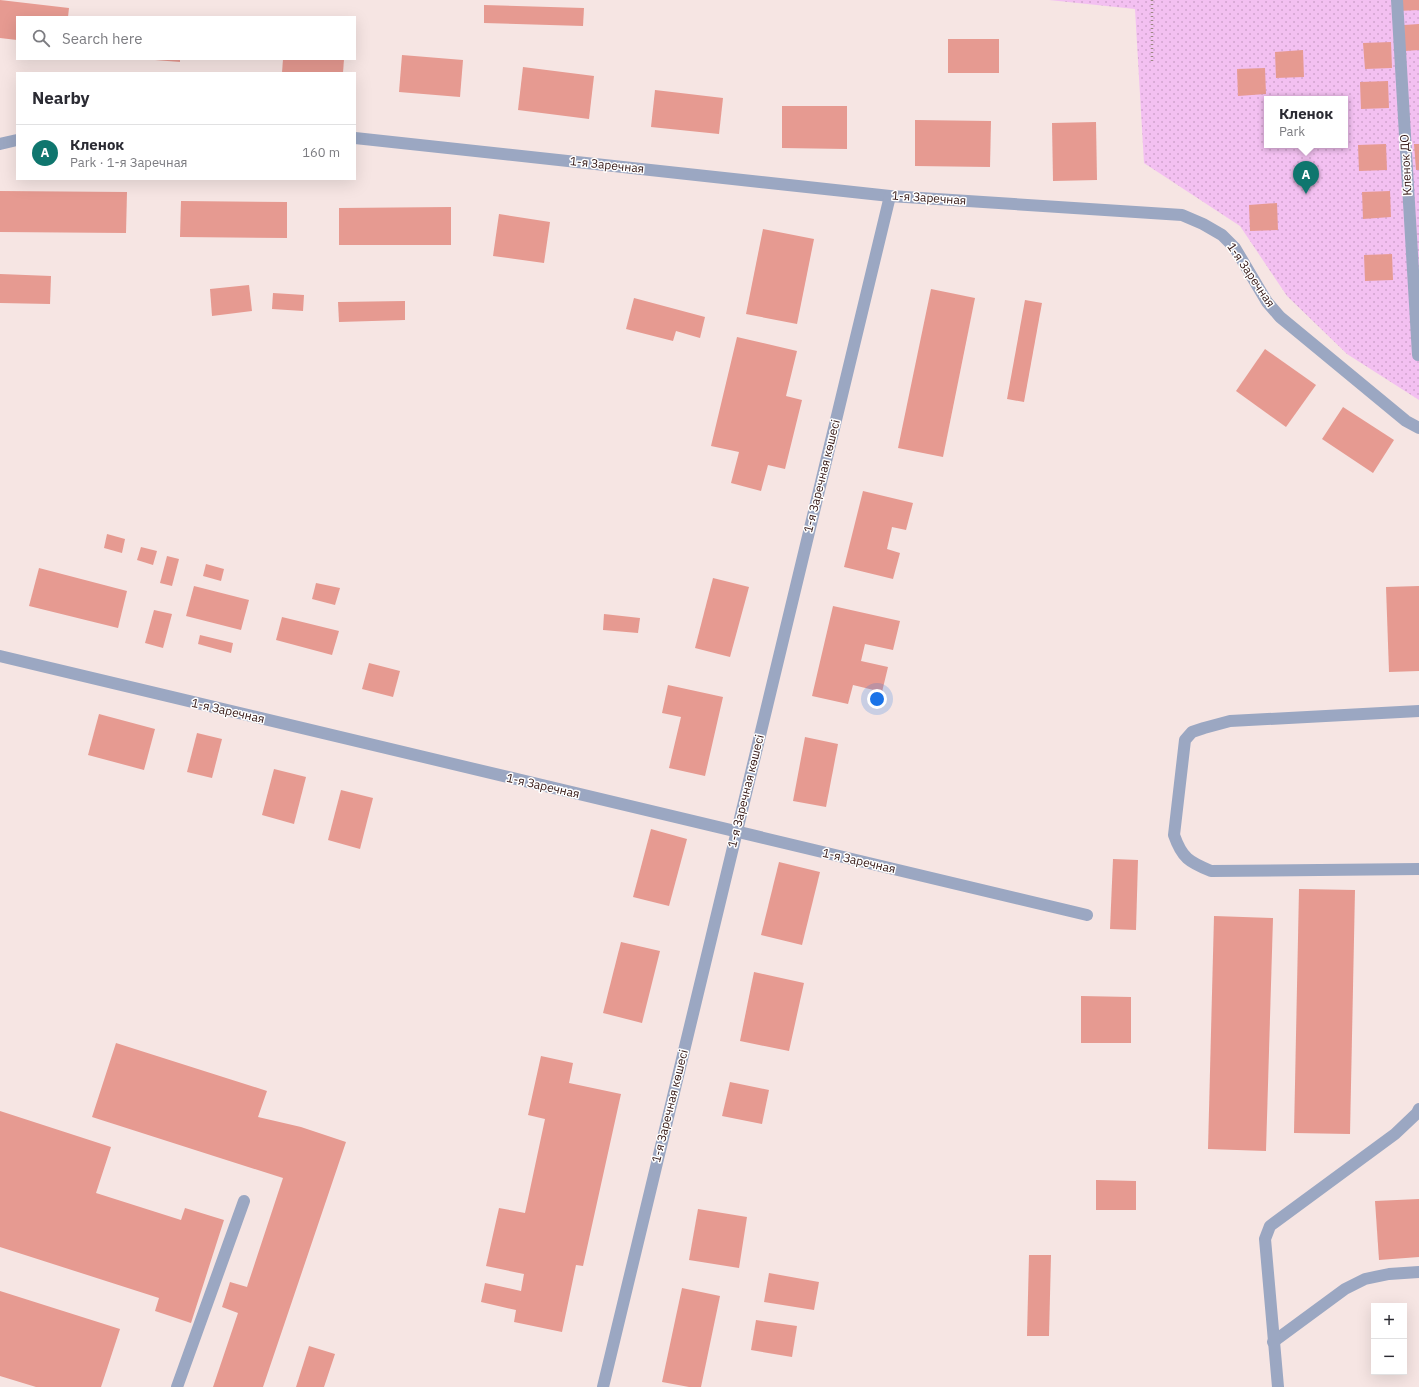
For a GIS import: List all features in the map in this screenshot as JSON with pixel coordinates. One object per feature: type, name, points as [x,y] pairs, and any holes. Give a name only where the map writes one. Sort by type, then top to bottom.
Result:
[{"type":"street","name":"Кленок ДО","points":[[1397,0],[1418,355]]},
{"type":"street","name":"1-я Заречная","points":[[356,138],[890,196],[1182,215],[1203,224],[1222,235],[1235,248],[1267,302],[1280,317],[1406,421],[1419,428]]},
{"type":"street","points":[[0,144],[16,140]]},
{"type":"street","name":"1-я Заречная көшесі","points":[[603,1387],[890,196]]},
{"type":"street","name":"1-я Заречная","points":[[0,656],[1087,915]]},
{"type":"street","points":[[1419,711],[1230,721],[1192,732],[1185,740],[1174,834],[1179,848],[1186,858],[1198,866],[1211,871],[1419,869]]},
{"type":"street","points":[[1278,1387],[1265,1239],[1270,1226],[1395,1134],[1419,1109]]},
{"type":"street","points":[[177,1387],[244,1201]]},
{"type":"street","points":[[1274,1342],[1345,1289],[1365,1279],[1389,1274],[1419,1272]]},
{"type":"path","points":[[1152,0],[1152,64]]},
{"type":"shaded area","points":[[1049,0],[1419,0],[1419,400],[1347,354],[1287,296],[1240,226],[1144,163],[1135,9]]},
{"type":"building","points":[[0,0],[69,8],[68,16],[16,16],[16,40],[0,38]]},
{"type":"building","points":[[1398,0],[1419,0],[1419,10],[1398,11]]},
{"type":"building","points":[[484,5],[584,8],[583,26],[484,23]]},
{"type":"building","points":[[1419,24],[1419,50],[1405,51],[1404,25]]},
{"type":"building","points":[[948,39],[999,39],[999,73],[948,73]]},
{"type":"building","points":[[1391,42],[1392,68],[1365,69],[1363,43]]},
{"type":"building","points":[[1303,50],[1304,77],[1276,78],[1275,52]]},
{"type":"building","points":[[402,55],[463,60],[460,97],[399,92]]},
{"type":"building","points":[[155,60],[180,60],[180,62]]},
{"type":"building","points":[[283,60],[344,60],[343,72],[282,72]]},
{"type":"building","points":[[523,67],[594,76],[589,119],[518,110]]},
{"type":"building","points":[[1265,68],[1266,94],[1238,96],[1237,69]]},
{"type":"building","points":[[1388,81],[1389,108],[1361,109],[1360,82]]},
{"type":"building","points":[[655,90],[723,98],[719,134],[651,127]]},
{"type":"building","points":[[782,106],[847,106],[847,149],[782,148]]},
{"type":"building","points":[[915,120],[991,121],[990,167],[915,166]]},
{"type":"building","points":[[1096,122],[1097,180],[1053,181],[1052,123]]},
{"type":"building","points":[[1386,144],[1387,170],[1359,171],[1358,145]]},
{"type":"building","points":[[1414,144],[1419,144],[1419,170],[1416,170]]},
{"type":"building","points":[[0,191],[127,192],[126,233],[0,232]]},
{"type":"building","points":[[1390,191],[1391,217],[1363,219],[1362,192]]},
{"type":"building","points":[[181,201],[287,202],[287,238],[180,237]]},
{"type":"building","points":[[1277,203],[1278,230],[1250,231],[1249,205]]},
{"type":"building","points":[[451,207],[451,245],[339,245],[339,208]]},
{"type":"building","points":[[499,214],[550,222],[544,263],[493,256]]},
{"type":"building","points":[[763,229],[814,239],[797,324],[746,314]]},
{"type":"building","points":[[1392,254],[1393,280],[1365,281],[1364,255]]},
{"type":"building","points":[[0,274],[51,276],[50,304],[0,303]]},
{"type":"building","points":[[249,285],[252,311],[212,316],[210,289]]},
{"type":"building","points":[[931,289],[975,298],[943,457],[898,448]]},
{"type":"building","points":[[273,293],[304,295],[303,311],[272,309]]},
{"type":"building","points":[[634,298],[705,317],[700,338],[676,331],[673,341],[626,329]]},
{"type":"building","points":[[1025,300],[1042,303],[1024,402],[1007,399]]},
{"type":"building","points":[[405,301],[405,320],[339,322],[338,302]]},
{"type":"building","points":[[737,337],[797,351],[786,396],[802,400],[785,469],[768,465],[761,491],[731,483],[739,452],[711,446]]},
{"type":"building","points":[[1265,349],[1316,385],[1286,427],[1236,391]]},
{"type":"building","points":[[1343,407],[1394,440],[1373,473],[1322,439]]},
{"type":"building","points":[[863,491],[913,503],[906,530],[892,527],[887,549],[900,553],[893,579],[844,567]]},
{"type":"building","points":[[107,534],[125,539],[122,553],[104,548]]},
{"type":"building","points":[[141,547],[157,551],[153,565],[137,560]]},
{"type":"building","points":[[167,556],[179,559],[172,586],[160,583]]},
{"type":"building","points":[[206,564],[224,569],[221,581],[203,576]]},
{"type":"building","points":[[39,568],[127,591],[118,628],[29,606]]},
{"type":"building","points":[[713,578],[749,587],[730,657],[695,648]]},
{"type":"building","points":[[316,583],[340,588],[335,605],[312,599]]},
{"type":"building","points":[[194,586],[249,600],[241,630],[186,616]]},
{"type":"building","points":[[1419,586],[1419,671],[1389,672],[1386,587]]},
{"type":"building","points":[[833,606],[900,621],[893,650],[865,644],[861,661],[888,667],[882,692],[853,685],[848,704],[812,696]]},
{"type":"building","points":[[154,610],[172,614],[163,648],[145,643]]},
{"type":"building","points":[[604,614],[640,618],[638,633],[603,630]]},
{"type":"building","points":[[282,617],[339,631],[332,655],[276,640]]},
{"type":"building","points":[[200,635],[233,643],[231,653],[198,644]]},
{"type":"building","points":[[369,663],[400,671],[393,697],[362,689]]},
{"type":"building","points":[[668,685],[723,697],[705,776],[669,768],[681,717],[662,713]]},
{"type":"building","points":[[99,714],[155,729],[144,770],[88,755]]},
{"type":"building","points":[[197,733],[222,739],[212,778],[187,772]]},
{"type":"building","points":[[805,737],[838,744],[826,807],[793,801]]},
{"type":"building","points":[[274,769],[306,777],[294,824],[262,815]]},
{"type":"building","points":[[341,790],[373,798],[360,849],[328,840]]},
{"type":"building","points":[[651,829],[687,839],[669,906],[633,897]]},
{"type":"building","points":[[1113,859],[1138,860],[1136,930],[1110,929]]},
{"type":"building","points":[[779,862],[820,872],[802,945],[761,935]]},
{"type":"building","points":[[1299,889],[1355,890],[1350,1134],[1294,1133]]},
{"type":"building","points":[[1214,916],[1273,918],[1266,1151],[1208,1149]]},
{"type":"building","points":[[621,942],[660,951],[642,1023],[603,1013]]},
{"type":"building","points":[[754,972],[804,983],[789,1051],[740,1041]]},
{"type":"building","points":[[1081,996],[1131,997],[1131,1043],[1081,1043]]},
{"type":"building","points":[[116,1043],[267,1091],[258,1117],[301,1127],[346,1142],[263,1387],[213,1387],[238,1313],[222,1307],[230,1282],[247,1287],[283,1178],[92,1117]]},
{"type":"building","points":[[541,1056],[573,1063],[569,1083],[621,1094],[583,1266],[576,1265],[562,1332],[514,1322],[516,1310],[481,1302],[485,1283],[521,1291],[524,1274],[486,1266],[499,1208],[525,1213],[545,1119],[528,1115]]},
{"type":"building","points":[[730,1082],[769,1090],[762,1124],[722,1116]]},
{"type":"building","points":[[0,1111],[111,1147],[96,1193],[181,1220],[185,1208],[224,1220],[191,1323],[155,1311],[159,1298],[0,1247]]},
{"type":"building","points":[[1096,1180],[1136,1181],[1136,1210],[1096,1210]]},
{"type":"building","points":[[1419,1199],[1419,1257],[1379,1260],[1375,1201]]},
{"type":"building","points":[[698,1209],[747,1217],[739,1268],[689,1260]]},
{"type":"building","points":[[1029,1255],[1051,1255],[1049,1336],[1027,1336]]},
{"type":"building","points":[[769,1273],[819,1282],[814,1310],[764,1302]]},
{"type":"building","points":[[682,1288],[720,1296],[701,1387],[689,1387],[662,1382]]},
{"type":"building","points":[[0,1291],[120,1329],[101,1387],[36,1387],[0,1376]]},
{"type":"building","points":[[756,1320],[797,1326],[792,1357],[751,1350]]},
{"type":"building","points":[[309,1346],[335,1354],[324,1387],[296,1387]]},
{"type":"place","name":"Кленок","points":[[1306,194]]}]
